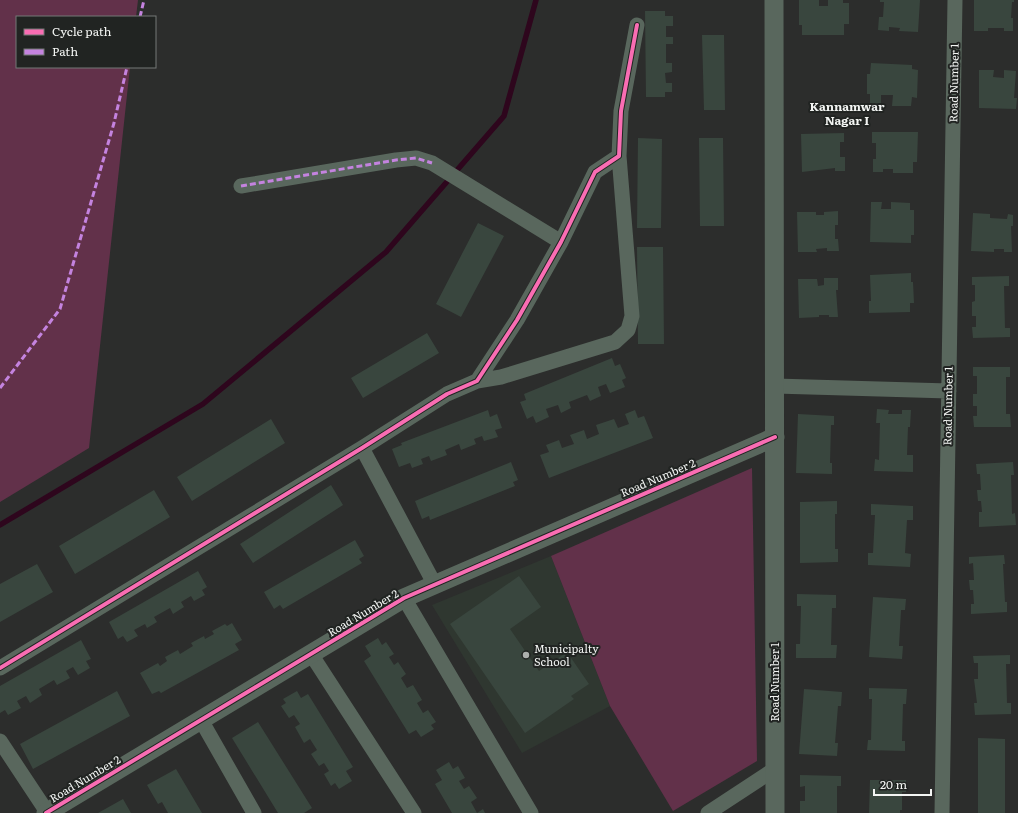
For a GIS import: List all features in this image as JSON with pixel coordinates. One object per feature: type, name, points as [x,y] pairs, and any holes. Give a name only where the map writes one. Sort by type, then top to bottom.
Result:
[{"type":"street","name":"Road Number 1","points":[[774,0],[775,813]]},
{"type":"street","name":"Road Number 1","points":[[942,813],[955,0]]},
{"type":"street","points":[[0,668],[362,448],[447,394],[477,381],[507,375],[615,342],[628,330],[632,316],[619,156],[621,111],[637,25]]},
{"type":"street","points":[[477,381],[517,320],[561,242],[595,172],[619,156]]},
{"type":"street","points":[[241,186],[416,158],[432,163],[458,177],[561,242]]},
{"type":"street","points":[[775,386],[949,391]]},
{"type":"street","name":"Road Number 2","points":[[46,812],[404,598],[775,437]]},
{"type":"street","points":[[362,448],[435,585]]},
{"type":"street","points":[[404,598],[531,813]]},
{"type":"street","points":[[311,654],[414,813]]},
{"type":"street","points":[[201,720],[254,813]]},
{"type":"street","points":[[0,742],[46,812]]},
{"type":"street","points":[[708,813],[775,769]]},
{"type":"shaded area","points":[[0,0],[138,0],[136,16],[16,16],[16,68],[130,68],[89,448],[0,502]]},
{"type":"shaded area","points":[[752,468],[757,761],[673,811],[610,706],[551,556]]},
{"type":"shaded area","name":"Municipalty School","points":[[551,556],[610,706],[522,753],[432,605]]},
{"type":"building","points":[[799,0],[819,0],[819,6],[828,6],[828,0],[843,0],[843,3],[849,3],[849,24],[844,24],[844,35],[802,35],[802,25],[799,25]]},
{"type":"building","points":[[880,0],[920,0],[918,32],[899,31],[900,28],[889,27],[889,31],[878,30],[879,17],[883,17],[884,2],[880,2]]},
{"type":"building","points":[[974,0],[1014,0],[1014,2],[1012,2],[1011,18],[1013,18],[1013,31],[1004,31],[1004,28],[988,28],[988,31],[974,31]]},
{"type":"building","points":[[645,11],[665,11],[665,16],[673,16],[673,26],[666,26],[666,37],[673,37],[673,44],[666,44],[666,63],[672,63],[672,72],[665,73],[666,83],[672,83],[672,92],[665,92],[665,97],[646,97]]},
{"type":"building","points":[[702,35],[724,35],[725,110],[704,110]]},
{"type":"building","points":[[871,63],[912,65],[912,69],[918,70],[917,98],[912,97],[911,106],[892,106],[893,95],[881,95],[881,105],[870,105],[870,94],[867,94],[867,74],[870,74]]},
{"type":"building","points":[[979,70],[994,70],[993,77],[1004,78],[1004,70],[1016,71],[1014,98],[1017,98],[1016,109],[979,108]]},
{"type":"building","points":[[872,132],[918,132],[917,162],[913,162],[913,173],[893,173],[893,169],[883,169],[883,172],[873,172],[873,159],[876,159],[876,143],[872,143]]},
{"type":"building","points":[[844,133],[844,142],[840,142],[840,157],[845,157],[845,171],[835,171],[835,168],[802,172],[801,134]]},
{"type":"building","points":[[638,138],[662,139],[661,228],[637,228]]},
{"type":"building","points":[[699,138],[723,138],[724,226],[700,226]]},
{"type":"building","points":[[871,202],[882,202],[881,209],[891,209],[891,202],[910,203],[910,210],[914,210],[914,235],[911,235],[911,243],[870,242]]},
{"type":"building","points":[[838,211],[838,225],[835,225],[835,239],[838,239],[839,251],[827,251],[827,248],[816,249],[817,252],[798,252],[797,212],[816,212],[816,215],[824,215],[824,212]]},
{"type":"building","points":[[973,213],[990,214],[990,218],[1007,219],[1008,214],[1013,215],[1013,226],[1011,226],[1012,252],[1004,252],[1004,249],[994,249],[994,252],[971,251]]},
{"type":"building","points":[[478,223],[504,236],[461,317],[436,304]]},
{"type":"building","points":[[637,247],[663,247],[664,344],[638,344]]},
{"type":"building","points":[[911,273],[914,303],[910,303],[910,312],[869,313],[869,301],[871,301],[870,275]]},
{"type":"building","points":[[1009,276],[1009,286],[1004,286],[1005,328],[1010,328],[1010,337],[973,338],[972,327],[976,327],[976,316],[972,316],[972,302],[975,301],[975,285],[972,285],[972,277]]},
{"type":"building","points":[[824,278],[838,278],[838,290],[836,290],[838,317],[819,315],[819,317],[799,318],[798,279],[817,279],[818,286],[824,285]]},
{"type":"building","points":[[427,333],[439,353],[363,398],[351,378]]},
{"type":"building","points":[[612,358],[615,366],[620,364],[626,378],[622,380],[625,387],[610,393],[606,384],[598,387],[601,396],[590,401],[587,395],[569,402],[571,408],[561,413],[558,405],[546,409],[549,417],[536,423],[533,416],[527,419],[520,402],[526,400],[524,394]]},
{"type":"building","points":[[973,367],[1010,367],[1010,377],[1006,377],[1006,414],[1010,414],[1011,427],[974,427],[973,416],[977,416],[977,406],[973,406],[973,394],[977,394],[977,376],[973,376]]},
{"type":"building","points":[[877,409],[889,410],[888,414],[902,414],[902,410],[911,410],[910,427],[908,427],[907,455],[913,455],[913,472],[874,471],[875,459],[879,460],[880,423],[876,423]]},
{"type":"building","points":[[488,410],[490,417],[497,414],[502,428],[495,430],[498,437],[484,441],[482,436],[474,439],[476,444],[461,450],[459,444],[445,450],[447,455],[431,461],[429,456],[421,459],[423,464],[412,468],[410,463],[399,467],[392,449],[402,445],[401,443]]},
{"type":"building","points":[[635,410],[638,418],[644,416],[653,438],[549,478],[540,455],[549,452],[546,445],[559,440],[562,448],[574,444],[570,435],[584,430],[587,439],[599,434],[596,425],[614,419],[618,428],[629,424],[625,414]]},
{"type":"building","points":[[798,414],[834,416],[834,425],[831,425],[830,463],[832,463],[832,474],[796,473]]},
{"type":"building","points":[[271,419],[285,443],[192,501],[177,477]]},
{"type":"building","points":[[511,462],[518,480],[513,482],[515,486],[430,520],[429,516],[422,519],[415,501]]},
{"type":"building","points":[[1013,462],[1014,475],[1011,475],[1012,514],[1015,513],[1016,525],[979,527],[979,512],[982,512],[981,501],[978,501],[977,490],[981,490],[980,474],[977,474],[976,464]]},
{"type":"building","points":[[331,485],[343,505],[253,563],[240,544]]},
{"type":"building","points":[[154,490],[170,517],[75,574],[59,546]]},
{"type":"building","points":[[837,501],[837,514],[835,514],[835,549],[838,549],[838,562],[800,563],[800,502]]},
{"type":"building","points":[[871,504],[913,506],[913,520],[907,520],[905,553],[911,554],[910,567],[868,565],[868,553],[873,553],[875,515],[871,515]]},
{"type":"building","points":[[355,540],[364,556],[359,559],[362,563],[283,609],[280,605],[274,609],[264,592]]},
{"type":"building","points":[[1004,555],[1005,602],[1007,602],[1007,612],[971,614],[971,604],[974,604],[973,590],[970,590],[969,580],[974,580],[973,563],[969,564],[969,557]]},
{"type":"building","points":[[37,564],[53,592],[0,622],[0,584]]},
{"type":"building","points":[[198,571],[207,587],[202,590],[205,595],[194,601],[191,596],[181,602],[184,607],[173,614],[170,608],[154,617],[157,622],[147,628],[145,624],[134,630],[138,636],[127,642],[123,636],[118,639],[109,622]]},
{"type":"building","points":[[519,576],[541,607],[510,629],[539,671],[567,652],[589,684],[571,696],[574,699],[525,733],[450,624]]},
{"type":"building","points":[[797,594],[836,595],[836,608],[832,608],[831,645],[837,645],[836,658],[796,658],[796,644],[800,644],[801,606],[797,606]]},
{"type":"building","points":[[873,597],[906,599],[905,610],[901,610],[899,646],[903,646],[902,659],[869,657]]},
{"type":"building","points":[[232,623],[242,640],[235,644],[239,650],[161,693],[159,691],[152,694],[140,673],[158,663],[160,666],[167,661],[165,657],[178,650],[180,654],[193,646],[191,643],[204,636],[205,639],[214,634],[212,631],[225,624],[227,626]]},
{"type":"building","points":[[378,638],[382,645],[386,642],[394,654],[389,657],[394,665],[398,662],[406,674],[401,678],[407,688],[413,685],[422,700],[417,703],[423,713],[428,710],[436,722],[431,725],[434,729],[421,737],[416,730],[409,734],[364,661],[371,656],[365,646]]},
{"type":"building","points":[[81,640],[91,659],[86,661],[90,668],[78,675],[73,667],[66,671],[70,678],[57,685],[54,680],[39,689],[42,695],[30,703],[26,696],[17,701],[21,708],[8,715],[5,710],[0,713],[0,686]]},
{"type":"building","points":[[1010,655],[1010,664],[1006,664],[1007,703],[1011,703],[1011,714],[975,715],[974,703],[977,703],[974,679],[978,679],[978,663],[974,663],[973,656]]},
{"type":"building","points":[[869,688],[907,689],[906,704],[903,704],[902,741],[905,741],[905,751],[867,750],[868,740],[871,740],[872,699],[869,699]]},
{"type":"building","points":[[804,689],[842,692],[841,706],[838,706],[835,743],[838,743],[837,756],[799,754]]},
{"type":"building","points":[[117,691],[130,716],[33,769],[20,744]]},
{"type":"building","points":[[297,691],[301,698],[308,694],[353,767],[346,771],[352,781],[339,789],[335,783],[331,786],[324,774],[329,771],[324,763],[319,766],[311,754],[317,750],[310,739],[304,743],[295,727],[300,724],[294,715],[289,718],[281,706],[286,703],[283,699]]},
{"type":"building","points":[[258,722],[312,808],[304,813],[278,813],[232,738]]},
{"type":"building","points":[[978,738],[1005,739],[1005,813],[978,813]]},
{"type":"building","points":[[449,762],[453,769],[458,766],[465,778],[459,781],[464,789],[469,786],[477,798],[471,802],[477,813],[452,813],[435,784],[442,780],[436,770]]},
{"type":"building","points":[[176,769],[202,813],[168,813],[162,802],[158,804],[147,785]]},
{"type":"building","points":[[800,775],[841,776],[841,786],[837,786],[837,813],[800,813],[800,801],[805,801],[805,786],[800,787]]},
{"type":"building","points":[[870,780],[906,780],[906,792],[902,792],[902,810],[900,810],[900,813],[869,813]]},
{"type":"building","points":[[123,799],[131,813],[98,813]]},
{"type":"building","points":[[483,809],[485,813],[477,813]]},
{"type":"waterway","points":[[0,525],[203,404],[386,252],[504,116],[536,0]]},
{"type":"marked path","points":[[140,16],[144,0]]},
{"type":"marked path","points":[[0,388],[60,309],[114,123],[127,68]]},
{"type":"marked path","points":[[241,186],[396,160],[416,158],[432,163]]},
{"type":"cycle path","points":[[0,668],[362,448],[447,394],[477,381],[517,320],[561,242],[595,172],[619,156],[621,111],[637,25]]},
{"type":"cycle path","points":[[46,813],[404,598],[775,437]]},
{"type":"place","name":"Municipalty School","points":[[526,655]]},
{"type":"district","name":"Kannamwar Nagar I","points":[[847,114]]}]
